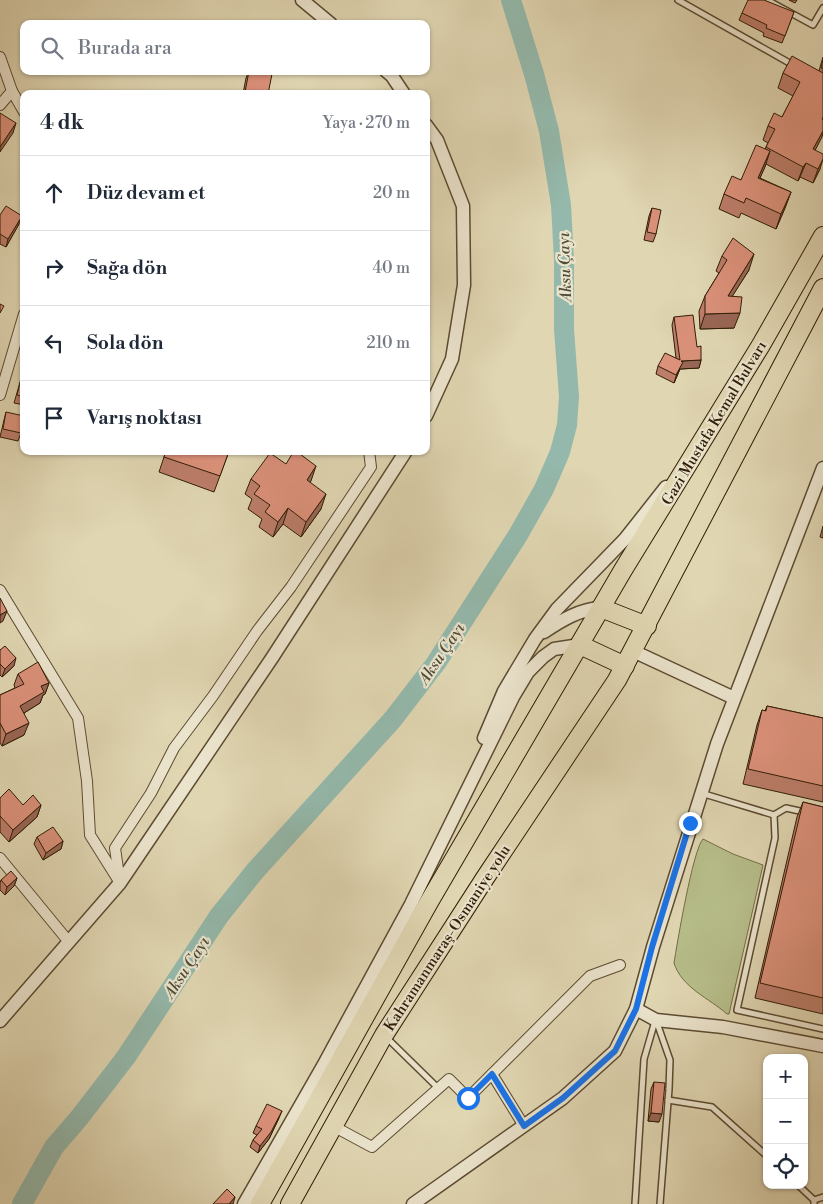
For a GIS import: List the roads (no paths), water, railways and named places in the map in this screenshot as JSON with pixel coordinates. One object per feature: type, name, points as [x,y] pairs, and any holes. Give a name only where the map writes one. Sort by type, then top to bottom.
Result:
[{"type":"highway","name":"Gazi Mustafa Kemal Bulvarı","points":[[260,1204],[429,902],[535,724],[601,608],[761,345],[823,236]]},
{"type":"highway","name":"Gazi Mustafa Kemal Bulvarı","points":[[625,665],[823,288]]},
{"type":"highway","points":[[601,608],[649,622]]},
{"type":"highway","points":[[580,645],[625,665]]},
{"type":"highway","name":"Kahramanmaraş-Osmaniye yolu","points":[[290,1204],[384,1035],[625,665]]},
{"type":"street","points":[[302,0],[326,20]]},
{"type":"street","points":[[0,57],[12,90],[20,105]]},
{"type":"street","points":[[391,75],[401,90]]},
{"type":"street","points":[[0,105],[12,90]]},
{"type":"street","points":[[430,130],[437,140],[463,206],[464,285],[452,359],[430,407]]},
{"type":"street","points":[[0,395],[20,328]]},
{"type":"street","points":[[423,879],[504,691],[535,639],[557,609],[625,539],[709,432]]},
{"type":"street","points":[[120,883],[115,848],[151,793],[174,748],[214,696],[257,631],[291,587],[371,467],[370,455]]},
{"type":"street","points":[[0,1021],[120,883],[272,658],[403,455]]},
{"type":"street","points":[[413,1204],[563,1098],[615,1051],[636,1009],[652,947],[717,744],[823,468]]},
{"type":"street","points":[[0,590],[78,718],[87,781],[90,835],[120,883]]},
{"type":"street","points":[[535,639],[560,621],[585,611],[601,608]]},
{"type":"street","points":[[244,1204],[323,1066],[411,904],[513,697],[528,672],[554,649],[580,645]]},
{"type":"street","points":[[625,665],[734,698]]},
{"type":"street","points":[[0,858],[69,942]]},
{"type":"street","points":[[333,1126],[372,1147],[449,1079],[468,1098],[590,976],[620,965]]},
{"type":"street","points":[[636,1009],[656,1020],[723,1027],[823,1046]]},
{"type":"street","points":[[492,1074],[524,1126]]},
{"type":"lane","points":[[678,0],[797,68]]},
{"type":"lane","points":[[767,0],[813,25],[823,8]]},
{"type":"lane","points":[[700,793],[774,815],[786,808],[814,814]]},
{"type":"lane","points":[[774,815],[775,838],[737,1010],[823,1029]]},
{"type":"lane","points":[[656,1020],[670,1060],[660,1204]]},
{"type":"lane","points":[[635,1204],[644,1058],[656,1020]]},
{"type":"lane","points":[[384,1035],[438,1088]]},
{"type":"lane","points":[[668,1100],[712,1107],[763,1152]]},
{"type":"lane","points":[[802,1189],[814,1202],[823,1197]]},
{"type":"waterway","name":"Aksu Çayı","points":[[22,1204],[54,1147],[126,1057],[219,916],[255,871],[393,719],[436,663],[518,535],[544,489],[560,452],[567,425],[569,397],[564,329],[564,260],[561,205],[549,131],[511,0]]}]
